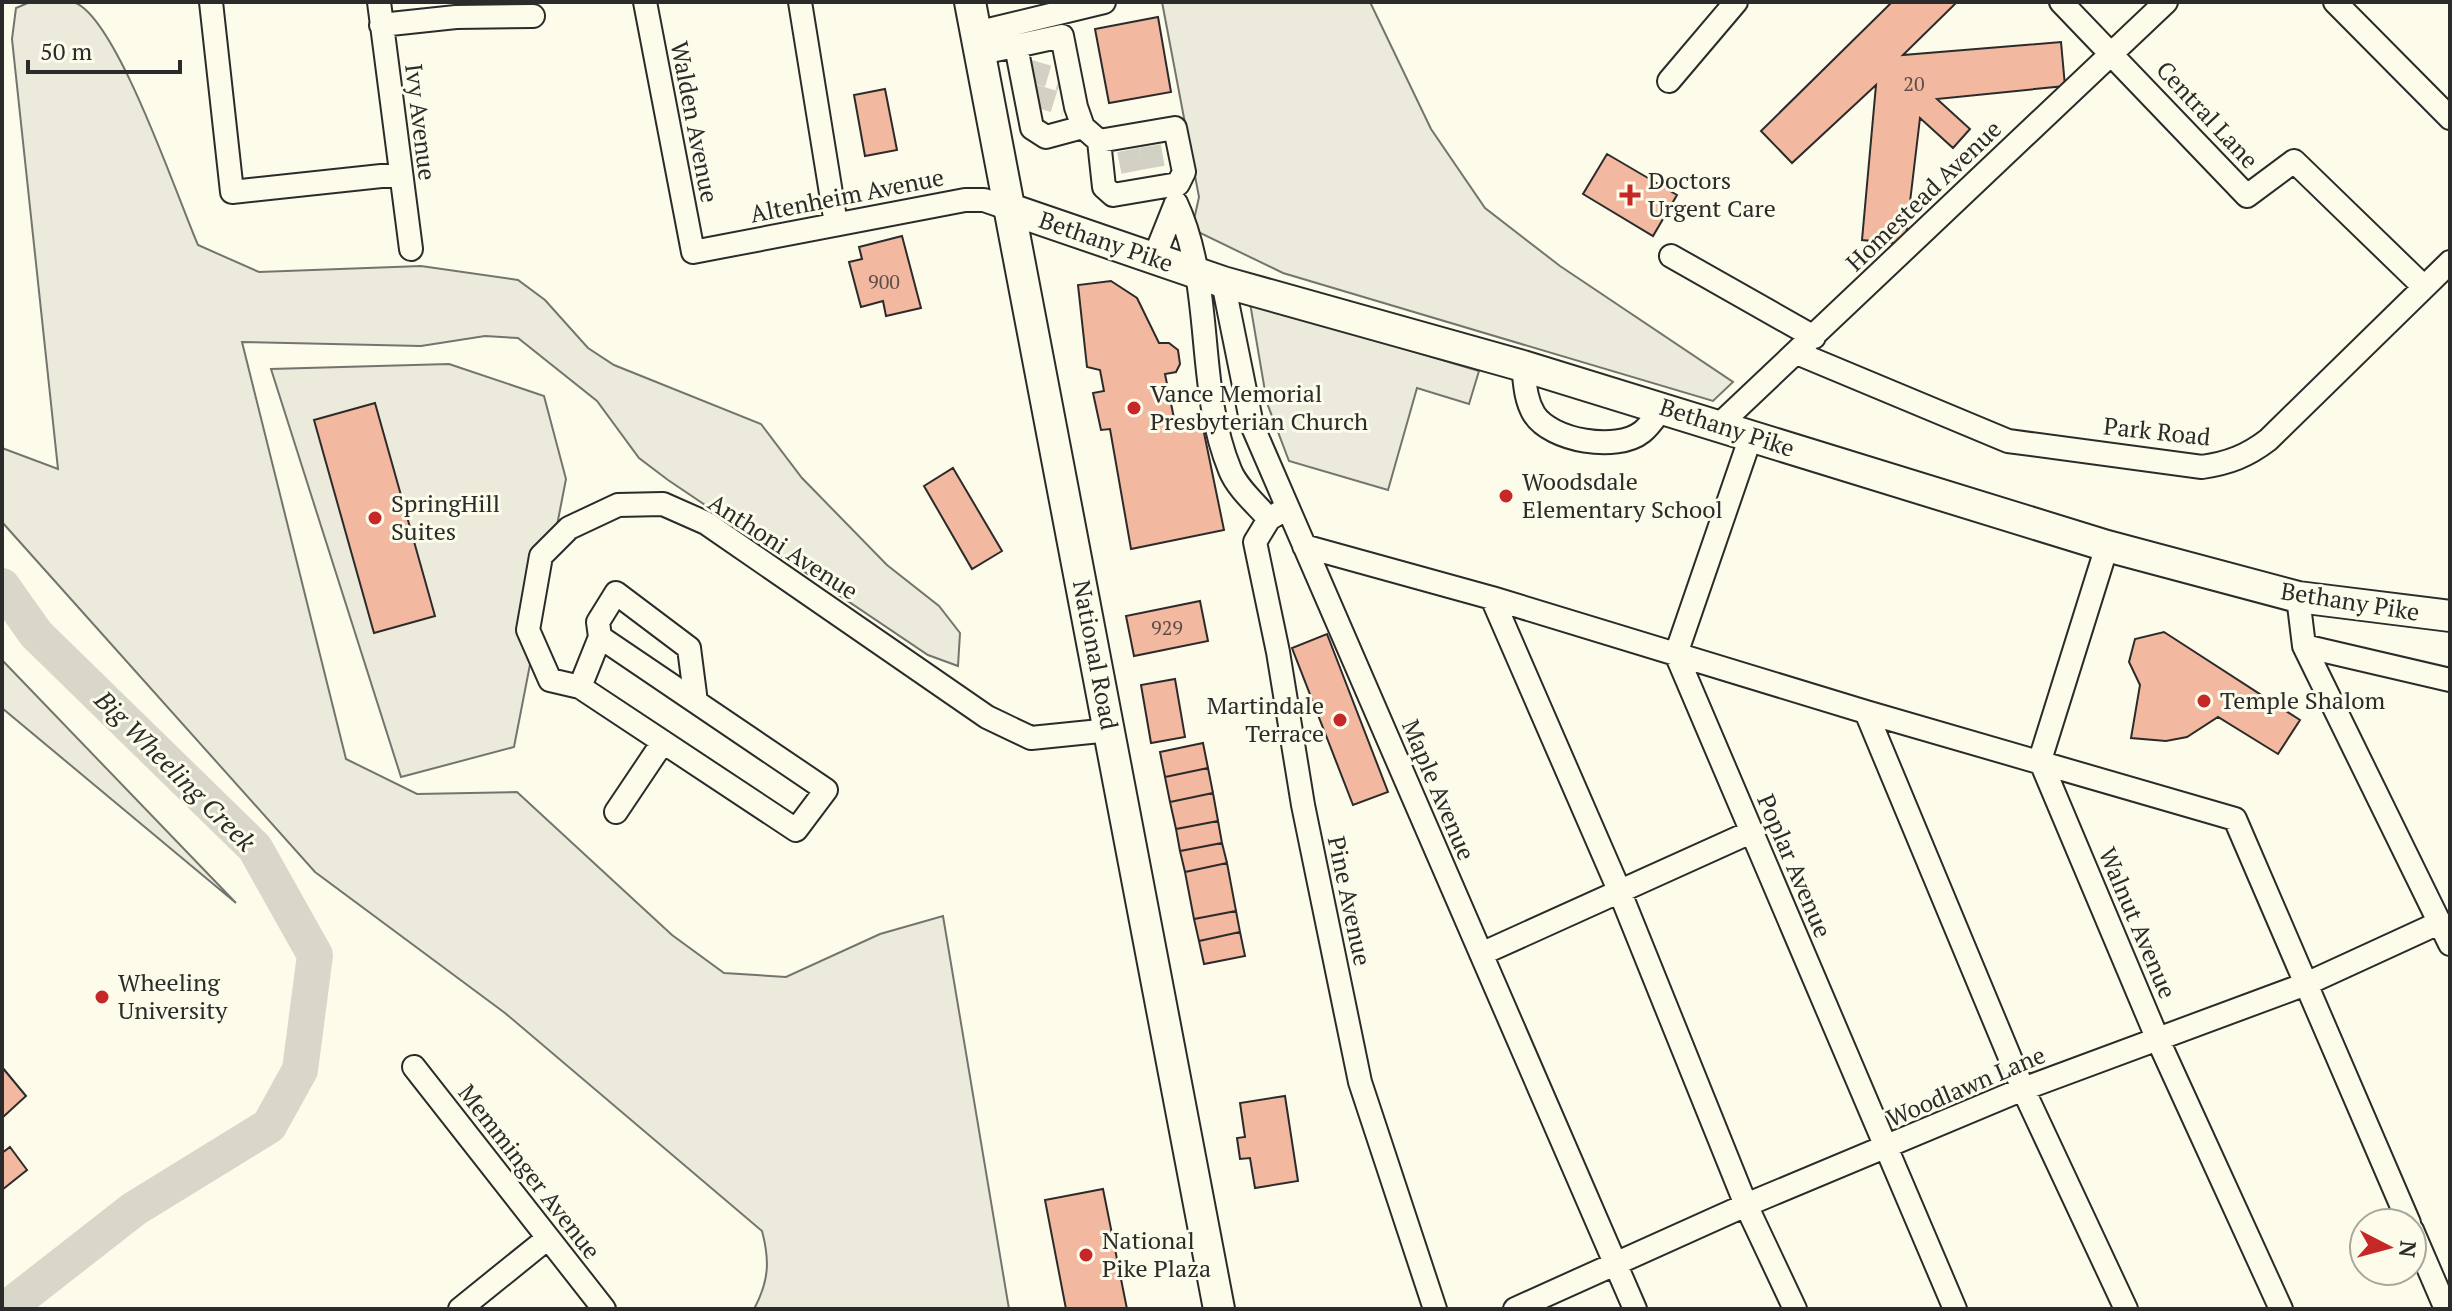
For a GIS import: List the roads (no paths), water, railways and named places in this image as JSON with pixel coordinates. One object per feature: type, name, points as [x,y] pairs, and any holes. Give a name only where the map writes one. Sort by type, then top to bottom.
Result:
[{"type":"main road","name":"National Road","points":[[970,2],[1219,1309]]},
{"type":"main road","name":"Bethany Pike","points":[[1010,209],[1210,277],[1523,366],[2107,546],[2298,597],[2450,616]]},
{"type":"street","points":[[211,2],[232,192],[400,174]]},
{"type":"street","name":"Walden Avenue","points":[[645,2],[693,252]]},
{"type":"street","points":[[800,2],[836,224]]},
{"type":"street","points":[[978,43],[1032,10],[1104,2]]},
{"type":"street","points":[[1669,81],[1736,2]]},
{"type":"street","name":"Central Lane","points":[[2061,2],[2247,196],[2294,161],[2424,287]]},
{"type":"street","name":"Homestead Avenue","points":[[1718,426],[2166,2]]},
{"type":"street","points":[[2335,2],[2450,118]]},
{"type":"street","points":[[380,13],[456,17],[533,16]]},
{"type":"street","name":"Ivy Avenue","points":[[380,13],[411,249]]},
{"type":"street","points":[[1021,61],[1062,36],[1076,107],[1104,187],[1113,195],[1156,187],[1184,172],[1175,128],[1138,142],[1076,107]]},
{"type":"street","points":[[978,43],[1021,61]]},
{"type":"street","points":[[1021,61],[1029,94],[1032,128],[1046,137],[1076,107]]},
{"type":"street","points":[[1154,258],[1156,187]]},
{"type":"street","points":[[1156,187],[1210,277],[1209,389],[1231,472],[1278,514]]},
{"type":"street","name":"Altenheim Avenue","points":[[693,252],[965,200],[984,200],[1010,209]]},
{"type":"street","points":[[1671,256],[1814,337]]},
{"type":"street","name":"Park Road","points":[[1797,353],[2008,441],[2202,467],[2248,455],[2268,440],[2450,262]]},
{"type":"street","name":"Maple Avenue","points":[[1210,277],[1278,514],[1304,546],[1635,1309]]},
{"type":"street","points":[[1523,366],[1527,400],[1536,418],[1569,435],[1596,443],[1621,442],[1642,433],[1662,408]]},
{"type":"street","points":[[1676,654],[1751,436]]},
{"type":"street","name":"Anthoni Avenue","points":[[580,687],[550,680],[528,630],[541,556],[569,528],[618,505],[663,504],[706,523],[987,717],[1031,738],[1110,730]]},
{"type":"street","name":"Pine Avenue","points":[[1278,514],[1255,542],[1278,652],[1303,805],[1360,1082],[1435,1309]]},
{"type":"street","points":[[1304,546],[1492,598],[1866,712],[2235,819],[2402,1207]]},
{"type":"street","points":[[2040,760],[2107,546]]},
{"type":"street","points":[[600,637],[696,702],[826,790],[796,830],[580,687],[600,637],[598,622],[616,593],[689,648],[696,702]]},
{"type":"street","points":[[2298,597],[2304,646],[2450,944]]},
{"type":"street","points":[[1492,598],[1619,890],[1746,1205],[1795,1309]]},
{"type":"street","points":[[2304,646],[2450,680]]},
{"type":"street","name":"Poplar Avenue","points":[[1676,654],[1955,1309]]},
{"type":"street","points":[[1866,712],[2023,1089],[2126,1309]]},
{"type":"street","points":[[616,812],[663,742]]},
{"type":"street","name":"Walnut Avenue","points":[[2040,760],[2158,1040],[2281,1309]]},
{"type":"street","points":[[1481,954],[1751,832]]},
{"type":"street","name":"Woodlawn Lane","points":[[1515,1309],[1746,1205],[2023,1089],[2306,984],[2441,922]]},
{"type":"street","name":"Memminger Avenue","points":[[414,1067],[604,1309]]},
{"type":"street","points":[[460,1309],[548,1238]]},
{"type":"street","points":[[2428,1267],[2446,1309]]},
{"type":"waterway","name":"Big Wheeling Creek","points":[[2,586],[36,634],[255,848],[315,955],[300,1070],[269,1126],[134,1209],[6,1309]]},
{"type":"tunnel","points":[[1027,70],[1061,80]]},
{"type":"tunnel","points":[[1033,95],[1065,105]]},
{"type":"tunnel","points":[[1150,146],[1155,175]]},
{"type":"tunnel","points":[[1128,150],[1134,180]]},
{"type":"place","name":"Doctors Urgent Care","points":[[1630,195]]},
{"type":"place","name":"Vance Memorial Presbyterian Church","points":[[1134,408]]},
{"type":"place","name":"Woodsdale Elementary School","points":[[1506,496]]},
{"type":"place","name":"SpringHill Suites","points":[[375,518]]},
{"type":"place","name":"Temple Shalom","points":[[2204,701]]},
{"type":"place","name":"Martindale Terrace","points":[[1340,720]]},
{"type":"place","name":"Wheeling University","points":[[102,997]]},
{"type":"place","name":"National Pike Plaza","points":[[1086,1255]]}]
